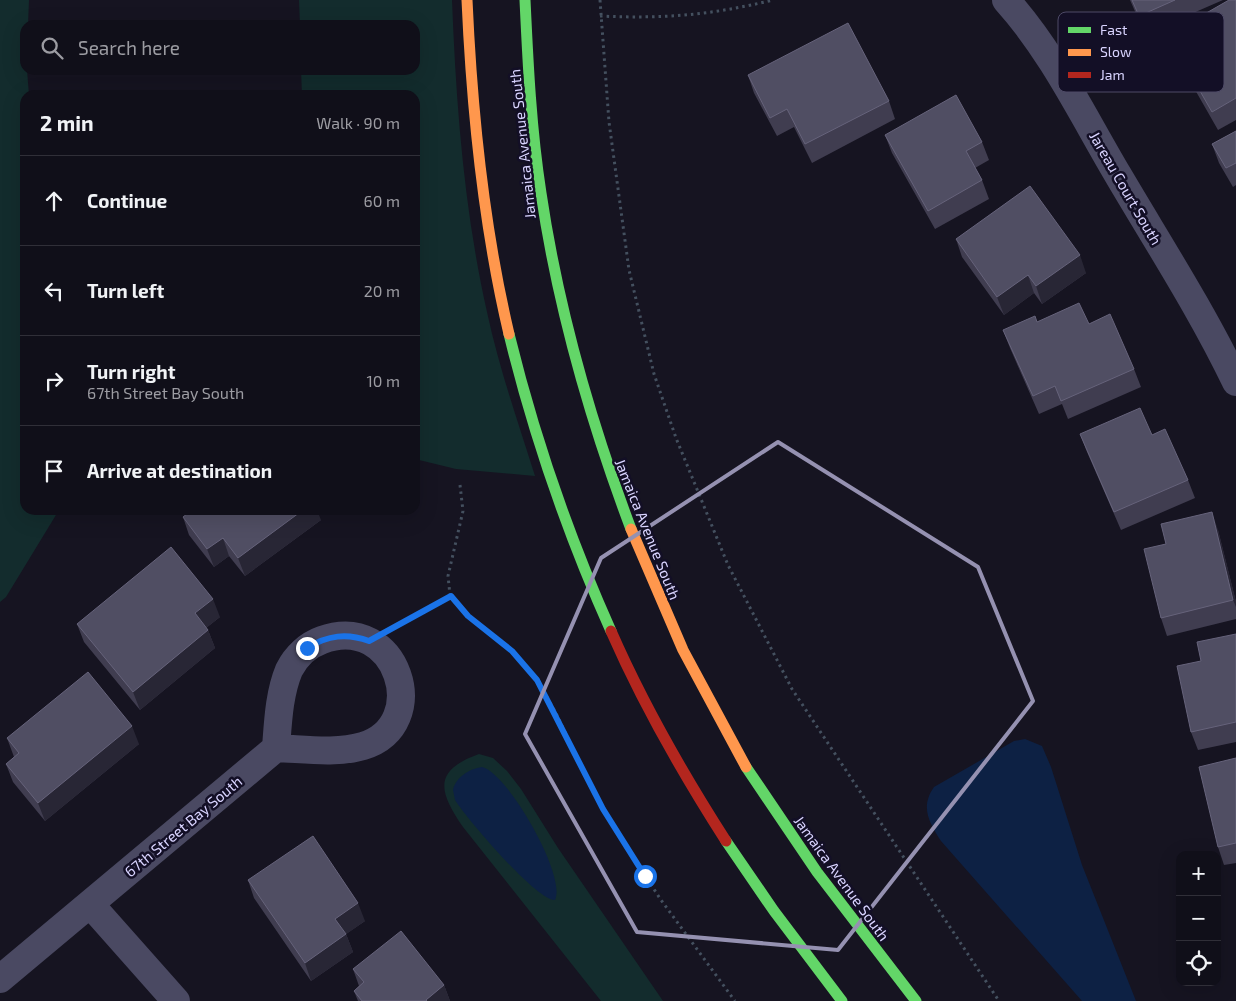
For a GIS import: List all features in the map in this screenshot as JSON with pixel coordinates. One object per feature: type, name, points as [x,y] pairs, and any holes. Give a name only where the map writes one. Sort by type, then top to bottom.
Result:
[{"type":"street","points":[[467,0],[478,160],[493,261],[529,410],[578,556],[632,676],[689,783],[770,907],[842,1001]]},
{"type":"street","name":"Jamaica Avenue South","points":[[525,0],[530,88],[538,174],[550,251],[592,422],[645,571],[682,650],[729,738],[846,912],[916,1001]]},
{"type":"street","name":"Jareau Court South","points":[[1006,0],[1033,33],[1058,73]]},
{"type":"street","name":"Jareau Court South","points":[[1070,92],[1191,298],[1236,382]]},
{"type":"street","points":[[355,636],[369,641],[382,649],[392,660],[400,681],[399,709],[387,730],[371,743],[349,749],[276,748],[283,690],[290,669],[297,657],[313,644],[333,637],[355,636]]},
{"type":"street","name":"67th Street Bay South","points":[[0,979],[276,748]]},
{"type":"street","points":[[90,904],[176,1001]]},
{"type":"path","points":[[600,0],[616,177],[639,319],[654,374],[702,505],[728,565],[792,689],[999,1001]]},
{"type":"path","points":[[600,16],[661,18],[715,12],[773,0]]},
{"type":"path","points":[[460,485],[463,511],[448,576],[448,589],[451,596],[468,616],[512,651],[537,680],[556,713],[591,788],[616,831],[660,900],[735,1001]]},
{"type":"path","points":[[369,641],[451,596]]},
{"type":"highlighted area","points":[[778,442],[978,567],[1033,701],[838,950],[637,932],[525,734],[601,558]]},
{"type":"green space","points":[[0,0],[29,0],[28,20],[20,20],[20,75],[27,75],[29,90],[20,90],[20,515],[56,515],[6,597],[0,602]]},
{"type":"green space","points":[[299,0],[452,0],[462,157],[472,235],[497,354],[535,476],[456,469],[420,460],[420,90],[302,90],[301,75],[420,75],[420,20],[300,20]]},
{"type":"green space","points":[[479,754],[493,758],[507,771],[521,789],[558,848],[663,1001],[601,1001],[463,827],[449,804],[444,784],[453,768]]},
{"type":"water","points":[[1025,739],[1042,746],[1051,767],[1082,865],[1136,1001],[1082,1001],[941,841],[930,821],[927,808],[930,794],[934,787],[1014,741]]},
{"type":"water","points":[[482,767],[493,773],[506,787],[532,826],[552,870],[556,888],[555,900],[546,897],[534,888],[503,858],[455,800],[453,790],[457,781],[468,772]]},
{"type":"building","points":[[1132,0],[1175,0],[1148,12],[1137,12]]},
{"type":"building","points":[[1229,0],[1236,0],[1236,98],[1212,112],[1201,92],[1224,92],[1224,12],[1208,12]]},
{"type":"building","points":[[848,23],[889,101],[805,144],[787,109],[770,118],[748,75]]},
{"type":"building","points":[[956,95],[982,142],[966,151],[982,180],[928,211],[885,135]]},
{"type":"building","points":[[1236,131],[1236,163],[1226,168],[1212,144]]},
{"type":"building","points":[[1030,186],[1080,255],[1036,286],[1028,275],[997,297],[956,239]]},
{"type":"building","points":[[1079,303],[1089,324],[1110,314],[1134,369],[1061,401],[1055,386],[1033,396],[1003,330],[1035,316],[1037,322]]},
{"type":"building","points":[[1140,408],[1152,435],[1165,429],[1188,480],[1114,512],[1080,434]]},
{"type":"building","points":[[1212,512],[1233,600],[1161,618],[1144,549],[1166,544],[1161,524]]},
{"type":"building","points":[[186,515],[296,515],[238,558],[223,538],[207,549],[183,517]]},
{"type":"building","points":[[171,547],[213,599],[195,613],[208,630],[133,692],[77,624]]},
{"type":"building","points":[[1236,634],[1236,722],[1191,732],[1177,666],[1201,661],[1197,642]]},
{"type":"building","points":[[88,672],[132,726],[38,803],[6,764],[19,753],[7,738]]},
{"type":"building","points":[[1236,758],[1236,843],[1218,847],[1199,767]]},
{"type":"building","points":[[313,836],[358,903],[335,919],[346,934],[305,963],[248,880]]},
{"type":"building","points":[[401,931],[444,985],[427,1001],[362,1001],[354,991],[364,982],[353,969]]},
{"type":"traffic: fast","points":[[525,0],[532,121],[541,193],[556,279],[589,405],[631,529]]},
{"type":"traffic: fast","points":[[509,334],[529,410],[553,485],[580,558],[611,631]]},
{"type":"traffic: fast","points":[[746,767],[817,872],[916,1001]]},
{"type":"traffic: fast","points":[[726,841],[774,911],[842,1001]]},
{"type":"traffic: slow","points":[[467,0],[480,168],[492,251],[509,334]]},
{"type":"traffic: slow","points":[[631,529],[683,650],[746,767]]},
{"type":"traffic: jam","points":[[611,631],[636,685],[664,738],[726,841]]},
{"type":"route","points":[[307,648],[319,641],[340,636],[355,636],[369,641],[451,596],[468,616],[512,651],[537,680],[556,713],[591,788],[645,876]]}]
